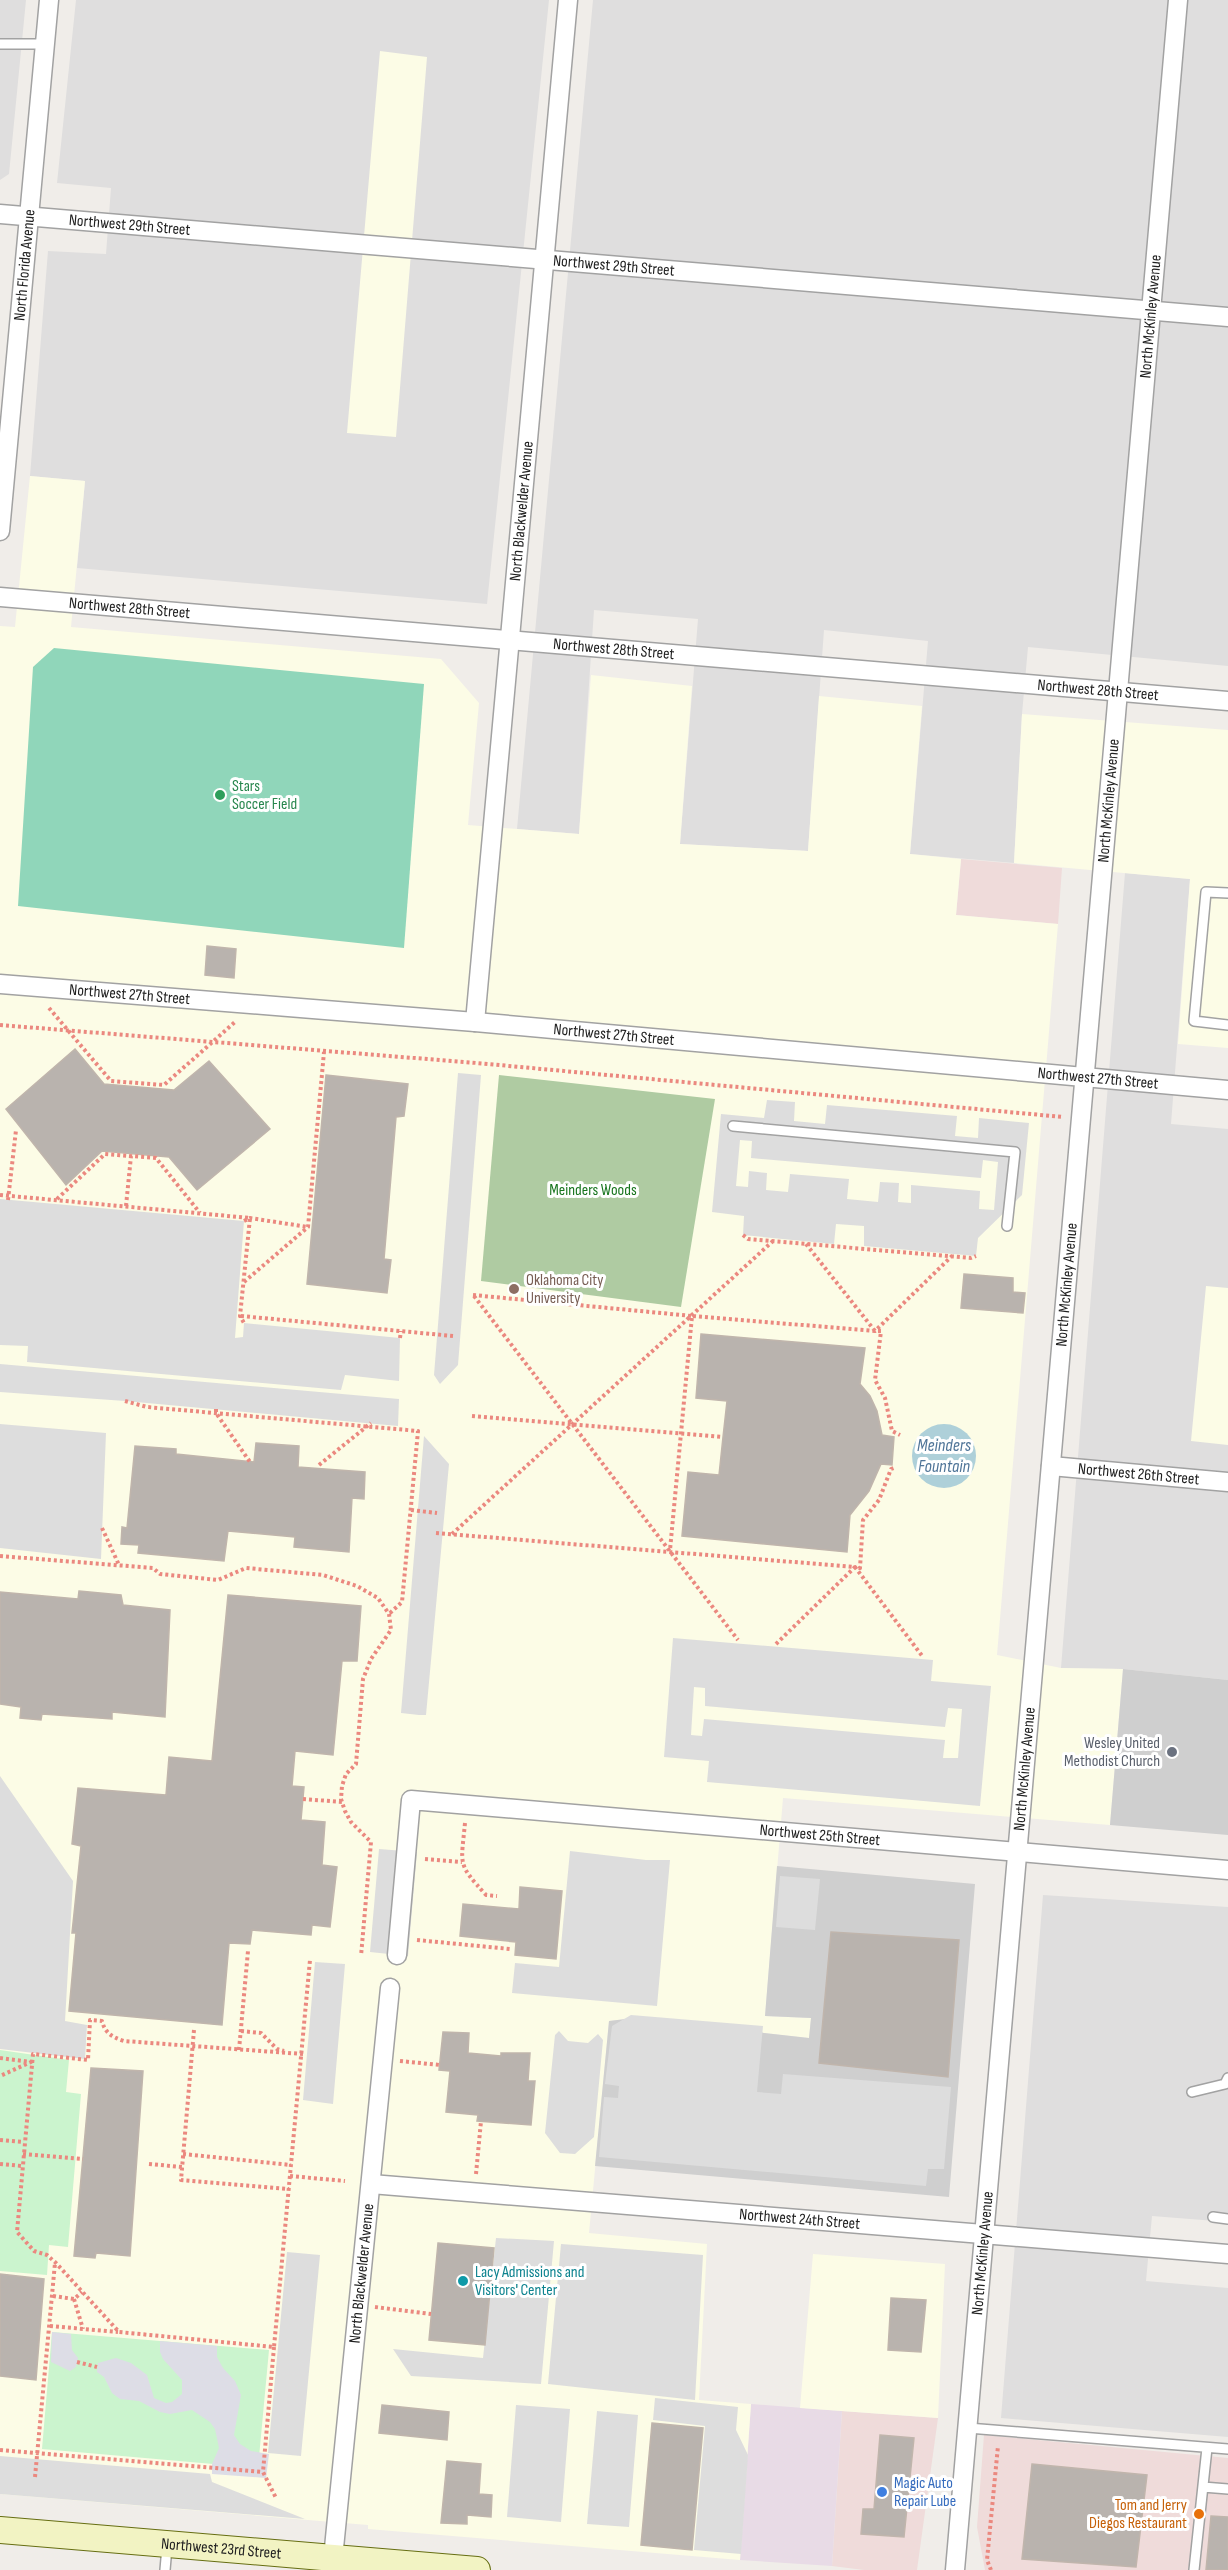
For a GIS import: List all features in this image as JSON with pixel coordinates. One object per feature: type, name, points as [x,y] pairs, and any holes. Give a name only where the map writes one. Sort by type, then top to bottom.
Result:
[{"type":"main road","name":"Northwest 23rd Street","points":[[0,2530],[167,2544],[258,2557],[333,2558],[472,2570]]},
{"type":"street","name":"North Florida Avenue","points":[[0,531],[48,0]]},
{"type":"street","name":"North Blackwelder Avenue","points":[[475,1022],[568,0]]},
{"type":"street","name":"North McKinley Avenue","points":[[955,2570],[1178,0]]},
{"type":"street","name":"Northwest 29th Street","points":[[0,214],[1228,317]]},
{"type":"street","name":"Northwest 28th Street","points":[[0,597],[1228,701]]},
{"type":"street","name":"Northwest 27th Street","points":[[0,984],[475,1022],[1228,1090]]},
{"type":"street","name":"Northwest 26th Street","points":[[1050,1466],[1228,1482]]},
{"type":"street","name":"Northwest 25th Street","points":[[406,1857],[411,1800],[1228,1870]]},
{"type":"street","points":[[398,1946],[406,1857]]},
{"type":"street","name":"North Blackwelder Avenue","points":[[333,2558],[390,1988]]},
{"type":"street","name":"Northwest 24th Street","points":[[371,2184],[1228,2254]]},
{"type":"lane","points":[[0,44],[45,44]]},
{"type":"lane","points":[[1228,893],[1206,892],[1194,1022],[1228,1025]]},
{"type":"lane","points":[[733,1126],[1015,1152],[1007,1226]]},
{"type":"lane","points":[[1192,2092],[1225,2084],[1228,2078]]},
{"type":"lane","points":[[1213,2217],[1228,2218]]},
{"type":"lane","points":[[968,2428],[1228,2449]]},
{"type":"lane","points":[[1194,2570],[1207,2448]]},
{"type":"lane","points":[[1203,2487],[1228,2489]]},
{"type":"lane","points":[[165,2570],[167,2544]]},
{"type":"path","points":[[45,987],[46,1006],[111,1081],[164,1085],[238,1019],[240,1003]]},
{"type":"path","points":[[0,1025],[477,1063],[1080,1119]]},
{"type":"path","points":[[243,1283],[308,1227],[324,1052]]},
{"type":"path","points":[[9,1198],[16,1130]]},
{"type":"path","points":[[56,1200],[105,1154],[156,1158],[200,1213]]},
{"type":"path","points":[[126,1206],[131,1156]]},
{"type":"path","points":[[0,1195],[9,1198],[56,1200],[250,1218],[308,1227]]},
{"type":"path","points":[[244,1221],[250,1218]]},
{"type":"path","points":[[244,1323],[240,1316],[250,1218]]},
{"type":"path","points":[[743,1235],[748,1239],[971,1258],[976,1256]]},
{"type":"path","points":[[452,1534],[773,1241]]},
{"type":"path","points":[[806,1244],[875,1331]]},
{"type":"path","points":[[875,1331],[953,1255]]},
{"type":"path","points":[[738,1640],[473,1295],[881,1331],[875,1380],[885,1398],[892,1431],[900,1435]]},
{"type":"path","points":[[240,1316],[453,1336]]},
{"type":"path","points":[[670,1550],[692,1316]]},
{"type":"path","points":[[400,1338],[401,1331]]},
{"type":"path","points":[[125,1401],[147,1407],[216,1411],[418,1431],[402,1602],[389,1614]]},
{"type":"path","points":[[216,1411],[250,1462]]},
{"type":"path","points":[[472,1416],[723,1437]]},
{"type":"path","points":[[319,1465],[371,1423]]},
{"type":"path","points":[[436,1533],[670,1550],[860,1568],[863,1520],[879,1500],[891,1469],[896,1467]]},
{"type":"path","points":[[411,1510],[437,1513]]},
{"type":"path","points":[[102,1528],[120,1566]]},
{"type":"path","points":[[0,1556],[153,1568],[160,1574],[218,1580],[246,1568],[323,1575],[357,1586],[378,1598],[389,1614],[391,1630],[371,1659],[363,1679],[356,1764],[344,1780],[342,1802],[351,1822],[371,1842],[363,1953]]},
{"type":"path","points":[[776,1644],[855,1567]]},
{"type":"path","points":[[855,1567],[923,1657]]},
{"type":"path","points":[[303,1799],[342,1802]]},
{"type":"path","points":[[467,1805],[462,1862],[464,1870],[486,1895],[497,1896]]},
{"type":"path","points":[[406,1857],[462,1862]]},
{"type":"path","points":[[398,1946],[510,1949]]},
{"type":"path","points":[[239,2050],[248,1951]]},
{"type":"path","points":[[276,2499],[263,2472],[310,1960]]},
{"type":"path","points":[[119,2332],[56,2263],[47,2255],[34,2251],[16,2232],[33,2054],[88,2060],[90,2020],[102,2021],[104,2030],[124,2041],[303,2054]]},
{"type":"path","points":[[194,2030],[181,2180],[289,2189]]},
{"type":"path","points":[[241,2031],[261,2033],[277,2049],[303,2054]]},
{"type":"path","points":[[0,2058],[31,2062]]},
{"type":"path","points":[[396,2061],[440,2065]]},
{"type":"path","points":[[0,2076],[31,2062]]},
{"type":"path","points":[[475,2178],[481,2121]]},
{"type":"path","points":[[0,2140],[24,2142]]},
{"type":"path","points":[[23,2154],[83,2159]]},
{"type":"path","points":[[183,2154],[291,2165]]},
{"type":"path","points":[[0,2164],[22,2166]]},
{"type":"path","points":[[149,2164],[182,2167]]},
{"type":"path","points":[[290,2176],[345,2181]]},
{"type":"path","points":[[35,2477],[50,2350],[56,2263]]},
{"type":"path","points":[[75,2299],[82,2292]]},
{"type":"path","points":[[52,2296],[75,2299]]},
{"type":"path","points":[[75,2299],[83,2329]]},
{"type":"path","points":[[375,2306],[431,2314]]},
{"type":"path","points":[[50,2326],[65,2330],[83,2329],[188,2341],[274,2347]]},
{"type":"path","points":[[50,2326],[52,2332]]},
{"type":"path","points":[[77,2362],[97,2367]]},
{"type":"path","points":[[991,2570],[987,2560],[1000,2431]]},
{"type":"path","points":[[0,2450],[263,2472]]},
{"type":"shaded area","points":[[0,0],[26,0],[9,174],[0,180]]},
{"type":"shaded area","points":[[76,0],[549,0],[487,604],[77,568],[85,481],[30,476],[48,251],[106,254],[111,188],[57,183]]},
{"type":"shaded area","points":[[593,0],[1228,0],[1228,666],[1028,647],[1014,863],[910,854],[928,641],[824,630],[808,851],[680,844],[698,619],[594,610],[579,834],[517,829]]},
{"type":"shaded area","points":[[380,51],[427,57],[396,437],[347,433]]},
{"type":"shaded area","name":"Oklahoma City University","points":[[30,476],[85,481],[71,627],[441,659],[479,703],[468,825],[579,834],[591,675],[692,686],[680,844],[808,851],[819,696],[922,706],[910,854],[961,859],[956,915],[1058,924],[997,1655],[1061,1668],[1123,1669],[1110,1825],[783,1798],[765,2016],[811,2018],[809,2038],[634,2018],[609,2021],[589,2233],[707,2244],[699,2400],[751,2404],[740,2560],[368,2529],[368,2525],[0,2494],[0,626],[15,627]]},
{"type":"shaded area","points":[[1022,714],[1228,730],[1228,1048],[1178,1044],[1190,879],[1014,863]]},
{"type":"shaded area","points":[[961,859],[1062,868],[1058,924],[956,915]]},
{"type":"shaded area","points":[[1125,873],[1190,879],[1171,1124],[1228,1129],[1228,1680],[1123,1669],[1061,1668]]},
{"type":"shaded area","points":[[458,1073],[481,1075],[458,1365],[440,1384],[434,1375]]},
{"type":"shaded area","points":[[767,1100],[795,1102],[794,1121],[825,1124],[827,1105],[957,1116],[955,1136],[978,1138],[979,1118],[1029,1123],[1022,1195],[978,1238],[976,1256],[864,1246],[864,1226],[836,1224],[834,1244],[743,1235],[744,1216],[712,1212],[721,1114],[764,1118]],"holes":[[[740,1140],[752,1141],[751,1158],[981,1178],[983,1160],[998,1162],[994,1210],[979,1209],[980,1191],[911,1185],[911,1203],[898,1202],[899,1183],[880,1182],[878,1202],[847,1199],[849,1179],[790,1174],[788,1192],[766,1190],[767,1173],[749,1171],[748,1187],[736,1186]]]},
{"type":"shaded area","points":[[0,1199],[244,1221],[235,1338],[243,1337],[244,1323],[400,1338],[399,1381],[345,1375],[341,1390],[27,1362],[28,1346],[0,1345]]},
{"type":"shaded area","points":[[1206,1286],[1228,1288],[1228,1445],[1191,1441]]},
{"type":"shaded area","points":[[0,1364],[399,1399],[398,1426],[0,1392]]},
{"type":"shaded area","points":[[0,1424],[106,1433],[101,1559],[0,1548]]},
{"type":"shaded area","points":[[424,1436],[449,1464],[426,1715],[419,1715],[401,1713]]},
{"type":"shaded area","points":[[673,1638],[933,1660],[931,1681],[991,1686],[980,1806],[707,1782],[709,1761],[664,1757]],"holes":[[[694,1687],[705,1688],[705,1706],[945,1727],[948,1708],[962,1709],[958,1758],[943,1758],[945,1740],[704,1719],[702,1736],[691,1735]]]},
{"type":"shaded area","name":"Wesley United Methodist Church","points":[[1123,1669],[1228,1680],[1228,1835],[1110,1825]]},
{"type":"shaded area","points":[[0,1776],[73,1881],[65,2021],[87,2025],[85,2059],[0,2049]]},
{"type":"shaded area","points":[[379,1849],[417,1852],[408,1956],[370,1952]]},
{"type":"shaded area","points":[[570,1851],[646,1860],[670,1860],[657,2006],[512,1993],[515,1963],[559,1967]]},
{"type":"shaded area","points":[[777,1866],[975,1884],[949,2197],[595,2166],[609,2021],[634,2018],[809,2038],[811,2018],[765,2016]]},
{"type":"shaded area","points":[[780,1876],[820,1879],[815,1930],[776,1927]]},
{"type":"shaded area","points":[[1043,1895],[1228,1907],[1228,2222],[1152,2216],[1146,2281],[1228,2288],[1228,2437],[1001,2418]]},
{"type":"shaded area","points":[[315,1962],[345,1964],[333,2104],[303,2100]]},
{"type":"shaded area","points":[[631,2015],[763,2026],[757,2092],[781,2094],[783,2074],[951,2087],[944,2169],[928,2169],[926,2186],[599,2157],[604,2097],[618,2098],[619,2086],[605,2084],[612,2026]]},
{"type":"shaded area","points":[[559,2031],[568,2041],[588,2043],[598,2034],[603,2040],[594,2137],[575,2154],[560,2153],[545,2133],[555,2035]]},
{"type":"shaded area","points":[[496,2238],[554,2241],[541,2384],[411,2376],[393,2349],[483,2358]]},
{"type":"shaded area","points":[[561,2244],[703,2255],[695,2400],[548,2384]]},
{"type":"shaded area","points":[[287,2252],[320,2255],[301,2456],[268,2453]]},
{"type":"shaded area","points":[[813,2254],[945,2264],[938,2418],[800,2408]]},
{"type":"shaded area","points":[[52,2332],[71,2334],[72,2350],[78,2358],[76,2367],[70,2371],[51,2362]]},
{"type":"shaded area","points":[[160,2341],[217,2346],[217,2357],[235,2381],[241,2395],[234,2435],[240,2444],[251,2451],[269,2454],[266,2478],[212,2474],[212,2464],[219,2448],[215,2429],[210,2422],[192,2410],[170,2414],[160,2412],[139,2401],[120,2399],[112,2393],[104,2377],[97,2372],[98,2363],[116,2358],[131,2363],[147,2375],[154,2398],[166,2403],[172,2402],[182,2394],[182,2380],[163,2359],[160,2352]]},
{"type":"shaded area","points":[[655,2398],[738,2407],[736,2430],[748,2455],[741,2554],[694,2550],[705,2426],[653,2420]]},
{"type":"shaded area","points":[[751,2404],[842,2411],[832,2566],[740,2560]]},
{"type":"shaded area","points":[[516,2405],[570,2409],[561,2522],[507,2517]]},
{"type":"shaded area","points":[[597,2411],[638,2415],[629,2527],[587,2524]]},
{"type":"shaded area","name":"Magic Auto Repair Lube","points":[[842,2411],[938,2418],[917,2570],[864,2570],[832,2566]]},
{"type":"shaded area","points":[[984,2435],[1228,2458],[1228,2570],[985,2570],[977,2527]]},
{"type":"shaded area","points":[[0,2456],[210,2474],[212,2482],[305,2519],[0,2494]]},
{"type":"green space","name":"Stars Soccer Field","points":[[54,648],[424,684],[404,948],[18,906],[33,667]]},
{"type":"green space","name":"Meinders Woods","points":[[499,1075],[715,1099],[681,1307],[481,1281]]},
{"type":"green space","points":[[0,2050],[69,2060],[66,2092],[81,2094],[68,2247],[49,2245],[47,2275],[0,2271]]},
{"type":"green space","points":[[52,2332],[269,2350],[258,2468],[42,2449]]},
{"type":"water","name":"Meinders Fountain","points":[[938,1424],[950,1424],[967,1433],[974,1444],[976,1456],[974,1468],[967,1479],[950,1488],[938,1488],[926,1483],[917,1474],[912,1462],[912,1450],[917,1438],[926,1429]]},
{"type":"building","points":[[207,946],[236,949],[234,978],[205,975]]},
{"type":"building","points":[[75,1049],[104,1084],[174,1090],[209,1061],[270,1129],[197,1190],[169,1157],[102,1151],[66,1185],[6,1109]]},
{"type":"building","points":[[326,1075],[408,1084],[404,1116],[396,1117],[384,1259],[391,1260],[387,1293],[307,1284]]},
{"type":"building","points":[[964,1274],[1013,1278],[1013,1292],[1025,1293],[1023,1313],[961,1308]]},
{"type":"building","points":[[701,1334],[865,1348],[860,1384],[870,1396],[877,1411],[882,1435],[894,1437],[892,1465],[881,1464],[869,1491],[850,1515],[847,1552],[682,1536],[688,1472],[719,1475],[727,1401],[696,1398]]},
{"type":"building","points":[[256,1443],[299,1446],[298,1467],[365,1472],[364,1499],[352,1498],[349,1552],[294,1547],[295,1537],[228,1531],[224,1561],[138,1553],[139,1545],[121,1544],[122,1527],[127,1528],[135,1446],[176,1449],[176,1454],[254,1462]]},
{"type":"building","points":[[79,1591],[121,1595],[123,1605],[170,1610],[165,1717],[112,1712],[112,1719],[42,1714],[41,1720],[20,1718],[21,1707],[0,1704],[0,1592],[78,1599]]},
{"type":"building","points":[[228,1595],[361,1606],[357,1661],[342,1661],[333,1755],[295,1751],[292,1786],[304,1787],[301,1820],[325,1822],[322,1865],[337,1867],[330,1927],[312,1925],[311,1935],[252,1930],[250,1944],[229,1943],[222,2025],[69,2011],[76,1933],[72,1933],[81,1846],[72,1844],[78,1788],[166,1795],[169,1757],[212,1761]]},
{"type":"building","points":[[520,1887],[562,1891],[556,1959],[515,1955],[516,1942],[460,1936],[463,1904],[519,1909]]},
{"type":"building","points":[[831,1932],[959,1940],[948,2077],[819,2063]]},
{"type":"building","points":[[443,2032],[469,2033],[468,2053],[501,2056],[501,2053],[530,2053],[528,2081],[535,2081],[531,2125],[477,2121],[478,2115],[446,2112],[450,2071],[439,2070]]},
{"type":"building","points":[[91,2068],[143,2071],[130,2256],[96,2253],[95,2258],[74,2256]]},
{"type":"building","name":"Lacy Admissions and Visitors' Center","points":[[438,2243],[494,2248],[485,2345],[429,2340]]},
{"type":"building","points":[[0,2274],[44,2279],[36,2380],[0,2376]]},
{"type":"building","points":[[891,2298],[926,2300],[921,2352],[888,2350]]},
{"type":"building","points":[[382,2405],[449,2412],[447,2440],[379,2433]]},
{"type":"building","points":[[652,2423],[703,2428],[692,2550],[641,2545]]},
{"type":"building","points":[[880,2435],[914,2438],[904,2537],[861,2534],[863,2509],[874,2509]]},
{"type":"building","points":[[447,2461],[481,2464],[479,2494],[492,2495],[491,2517],[467,2515],[467,2524],[441,2523]]},
{"type":"building","points":[[1032,2464],[1147,2475],[1136,2567],[1022,2559]]},
{"type":"building","points":[[1211,2516],[1228,2517],[1228,2570],[1206,2570]]},
{"type":"place","name":"Stars Soccer Field","points":[[220,795]]},
{"type":"place","name":"Oklahoma City University","points":[[514,1289]]},
{"type":"place","name":"Wesley United Methodist Church","points":[[1172,1752]]},
{"type":"place","name":"Lacy Admissions and Visitors' Center","points":[[463,2281]]},
{"type":"place","name":"Magic Auto Repair Lube","points":[[882,2492]]},
{"type":"place","name":"Tom and Jerry Diegos Restaurant","points":[[1199,2514]]}]
